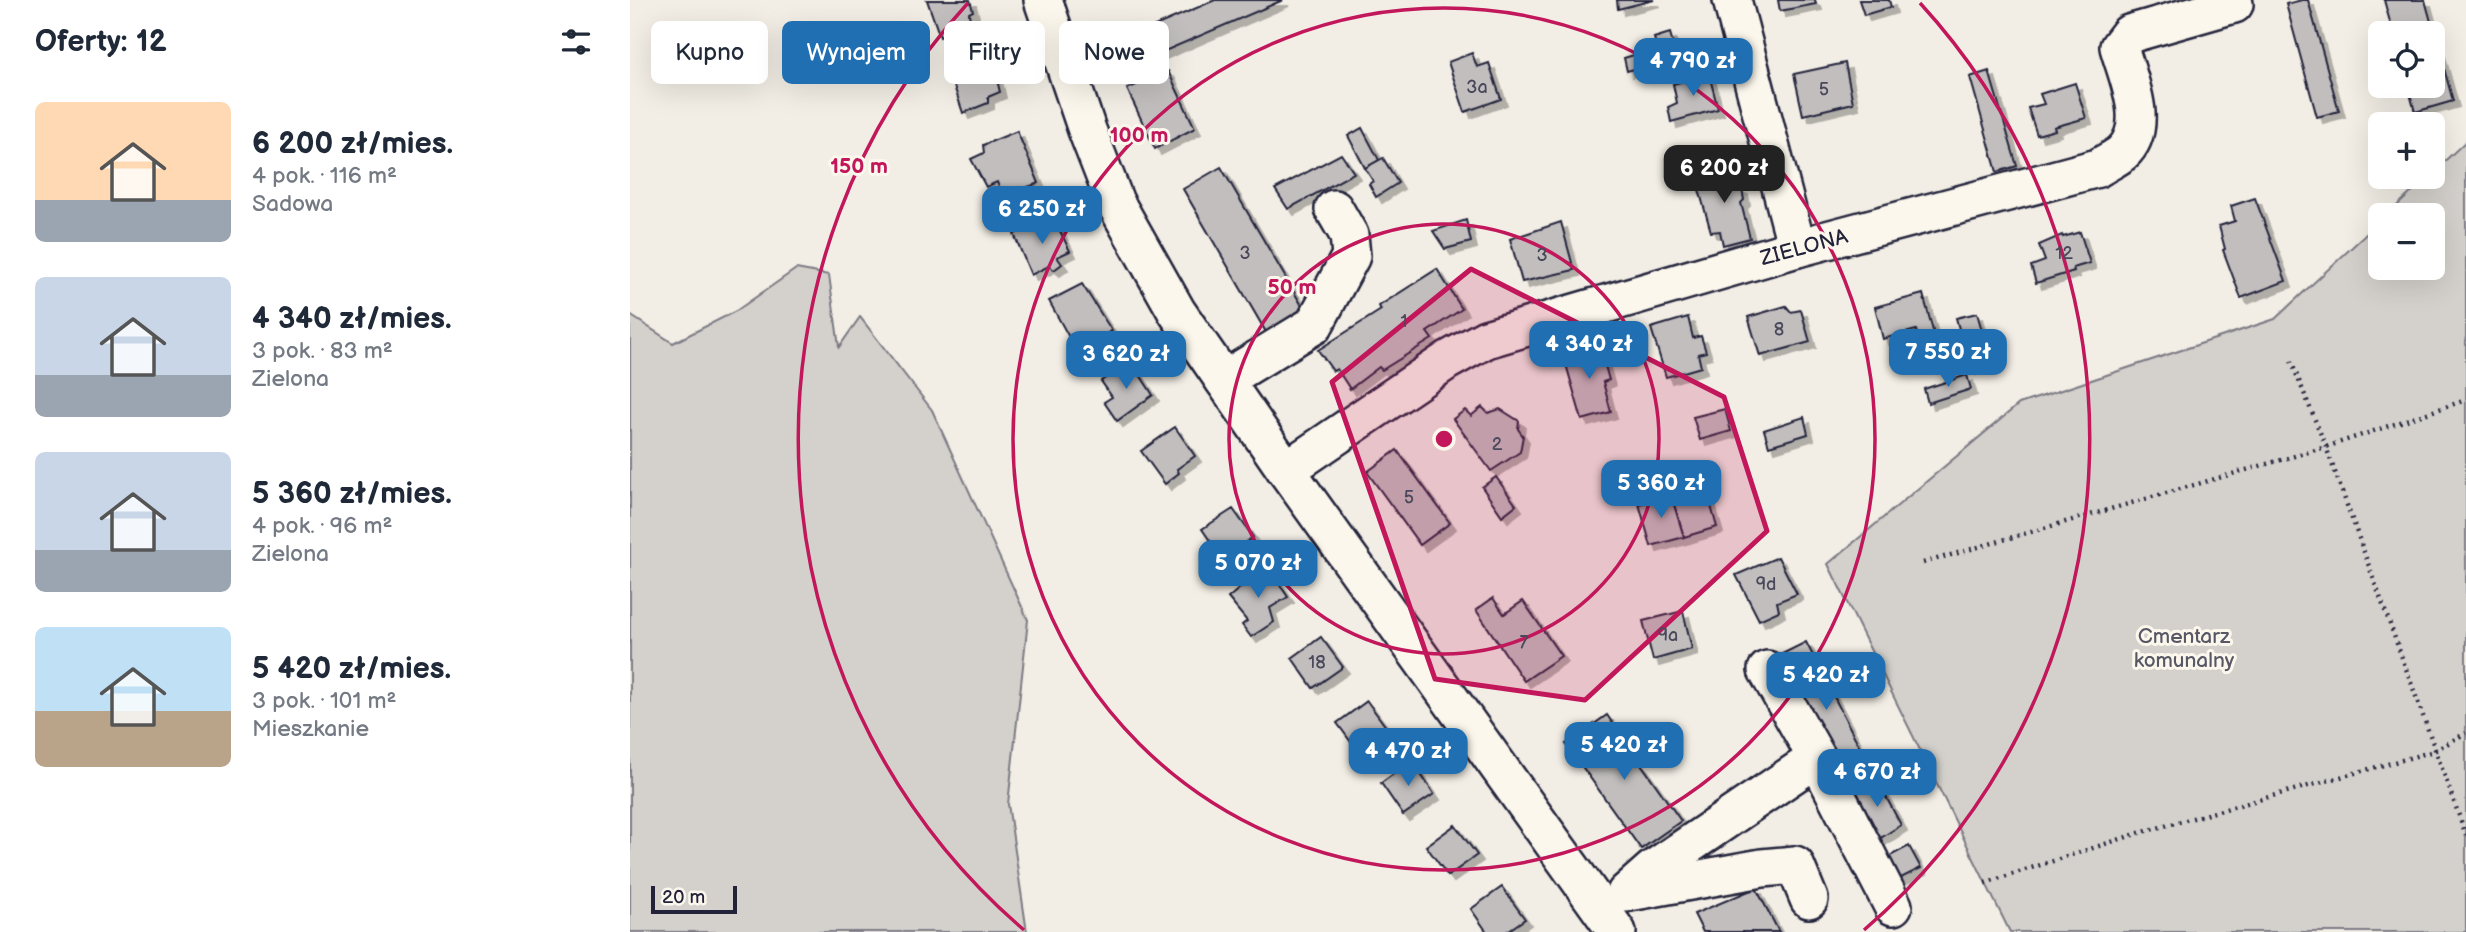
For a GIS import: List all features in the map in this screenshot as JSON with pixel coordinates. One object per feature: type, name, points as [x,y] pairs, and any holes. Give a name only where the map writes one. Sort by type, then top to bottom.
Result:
[{"type":"street","points":[[1732,0],[1797,248]]},
{"type":"street","points":[[1054,3],[1087,130],[1115,202],[1177,312],[1286,470],[1610,897],[1617,932]]},
{"type":"street","name":"ZIELONA","points":[[1286,470],[1448,360],[1486,339],[1797,248],[2098,169],[2123,152],[2137,132],[2136,111],[2119,47],[2129,34],[2234,4]]},
{"type":"street","points":[[1224,380],[1314,326],[1351,256],[1349,235],[1334,209]]},
{"type":"street","points":[[1768,670],[1817,758],[1893,906]]},
{"type":"street","points":[[1610,897],[1817,758]]},
{"type":"street","points":[[1610,897],[1795,864],[1809,899]]},
{"type":"path","points":[[2291,361],[2326,447],[2466,835]]},
{"type":"path","points":[[1923,563],[2326,447],[2466,400]]},
{"type":"path","points":[[1985,883],[2139,833],[2434,751],[2466,733]]},
{"type":"highlighted area","points":[[1471,269],[1724,397],[1767,531],[1585,700],[1435,679],[1332,382]]},
{"type":"green space","name":"Cmentarz komunalny","points":[[2466,141],[2466,932],[2010,932],[1828,564],[2019,404],[2275,319],[2368,232],[2368,280],[2445,280],[2445,203],[2400,203],[2415,189],[2445,189],[2445,161]]},
{"type":"green space","points":[[796,269],[829,275],[839,347],[860,317],[932,410],[1028,620],[1008,804],[1027,932],[630,932],[630,315],[673,343],[736,311]]},
{"type":"building","points":[[927,0],[970,0],[973,11],[969,13],[970,21],[944,21],[944,36],[940,37]]},
{"type":"building","points":[[1215,0],[1283,0],[1169,49],[1169,21],[1166,21]]},
{"type":"building","points":[[1617,0],[1654,0],[1618,9]]},
{"type":"building","points":[[1778,0],[1815,0],[1816,4],[1780,11]]},
{"type":"building","points":[[1859,0],[1889,0],[1891,7],[1864,15]]},
{"type":"building","points":[[2308,0],[2339,111],[2317,117],[2286,4]]},
{"type":"building","points":[[2384,0],[2425,0],[2431,21],[2390,21]]},
{"type":"building","points":[[1670,33],[1677,57],[1627,71],[1624,58],[1657,48],[1654,38]]},
{"type":"building","points":[[1472,53],[1477,67],[1489,63],[1501,99],[1465,112],[1448,62]]},
{"type":"building","points":[[1845,63],[1853,103],[1803,115],[1794,74]]},
{"type":"building","points":[[1989,71],[2017,166],[1997,172],[1970,77]]},
{"type":"building","points":[[2445,72],[2453,101],[2415,112],[2411,98],[2445,98]]},
{"type":"building","points":[[1169,73],[1195,128],[1155,149],[1127,89],[1138,84],[1169,84]]},
{"type":"building","points":[[1709,74],[1718,109],[1671,122],[1668,107],[1677,103],[1673,84]]},
{"type":"building","points":[[2075,83],[2086,118],[2037,135],[2028,108],[2044,104],[2040,94]]},
{"type":"building","points":[[953,84],[998,84],[1000,92],[988,97],[988,103],[963,113]]},
{"type":"building","points":[[1362,128],[1379,160],[1365,168],[1348,136]]},
{"type":"building","points":[[1017,131],[1039,183],[1003,196],[997,182],[986,187],[971,159],[984,153],[983,145]]},
{"type":"building","points":[[1341,154],[1354,173],[1288,209],[1275,189]]},
{"type":"building","points":[[1383,158],[1398,183],[1376,197],[1369,184],[1373,181],[1365,168]]},
{"type":"building","points":[[1726,164],[1735,187],[1742,189],[1744,200],[1741,203],[1750,238],[1723,245],[1720,231],[1711,232],[1698,186],[1705,183],[1703,170]]},
{"type":"building","points":[[1221,167],[1308,316],[1270,339],[1183,189]]},
{"type":"building","points":[[2255,198],[2286,281],[2241,298],[2223,250],[2225,249],[2219,226],[2235,221],[2231,206]]},
{"type":"building","points":[[1053,217],[1070,251],[1057,257],[1062,264],[1054,270],[1049,266],[1031,275],[1014,234]]},
{"type":"building","points":[[1466,220],[1471,242],[1445,249],[1433,231]]},
{"type":"building","points":[[1561,222],[1574,270],[1522,282],[1510,239]]},
{"type":"building","points":[[2080,232],[2090,263],[2036,283],[2031,266],[2045,261],[2039,245],[2062,235],[2063,237]]},
{"type":"building","points":[[1437,269],[1462,309],[1427,332],[1432,339],[1382,370],[1379,367],[1350,389],[1337,369],[1333,371],[1318,350],[1381,310],[1379,306]]},
{"type":"building","points":[[1082,284],[1112,331],[1076,350],[1049,301]]},
{"type":"building","points":[[1923,294],[1936,342],[1920,346],[1916,330],[1883,339],[1875,307]]},
{"type":"building","points":[[1786,306],[1791,312],[1801,310],[1810,342],[1760,356],[1748,317]]},
{"type":"building","points":[[1977,313],[1991,362],[1970,369],[1956,318]]},
{"type":"building","points":[[1688,317],[1693,338],[1701,336],[1706,352],[1698,354],[1701,367],[1666,377],[1651,328]]},
{"type":"building","points":[[1599,344],[1609,380],[1603,382],[1611,412],[1582,420],[1563,354]]},
{"type":"building","points":[[1131,361],[1153,395],[1117,421],[1104,402],[1112,397],[1101,381]]},
{"type":"building","points":[[1967,375],[1971,389],[1928,403],[1924,389]]},
{"type":"building","points":[[1482,407],[1488,413],[1500,409],[1519,421],[1518,429],[1523,436],[1520,452],[1491,471],[1453,419],[1465,410],[1471,416]]},
{"type":"building","points":[[1725,409],[1731,431],[1700,440],[1693,417]]},
{"type":"building","points":[[1804,417],[1808,434],[1769,446],[1764,430]]},
{"type":"building","points":[[1175,427],[1195,456],[1177,469],[1179,473],[1165,484],[1141,451]]},
{"type":"building","points":[[1397,450],[1450,523],[1420,545],[1367,472]]},
{"type":"building","points":[[1496,477],[1516,505],[1502,516],[1482,487]]},
{"type":"building","points":[[1705,485],[1717,527],[1684,537],[1670,492],[1685,487],[1686,491]]},
{"type":"building","points":[[1670,492],[1684,537],[1651,546],[1639,504],[1659,499],[1658,495]]},
{"type":"building","points":[[1233,509],[1253,537],[1234,551],[1236,556],[1226,564],[1202,529]]},
{"type":"building","points":[[1778,557],[1797,594],[1777,602],[1779,611],[1759,620],[1736,575]]},
{"type":"building","points":[[1269,569],[1288,597],[1270,608],[1274,622],[1251,637],[1242,625],[1247,621],[1228,598],[1241,587],[1237,584],[1256,571],[1260,575]]},
{"type":"building","points":[[1493,598],[1504,614],[1523,601],[1561,656],[1524,681],[1476,610]]},
{"type":"building","points":[[1683,611],[1692,649],[1653,660],[1643,621]]},
{"type":"building","points":[[1321,637],[1343,667],[1313,688],[1292,658]]},
{"type":"building","points":[[1806,642],[1871,769],[1847,781],[1782,654]]},
{"type":"building","points":[[1367,701],[1389,731],[1359,753],[1337,723]]},
{"type":"building","points":[[1607,715],[1681,821],[1641,849],[1566,744]]},
{"type":"building","points":[[1412,761],[1434,794],[1403,815],[1381,783]]},
{"type":"building","points":[[1877,780],[1901,825],[1879,839],[1853,792]]},
{"type":"building","points":[[1455,825],[1477,855],[1448,876],[1426,846]]},
{"type":"building","points":[[1909,846],[1921,868],[1899,879],[1888,857]]},
{"type":"building","points":[[1502,887],[1525,919],[1506,932],[1487,932],[1471,909]]},
{"type":"building","points":[[1756,888],[1779,932],[1703,932],[1694,914]]}]
